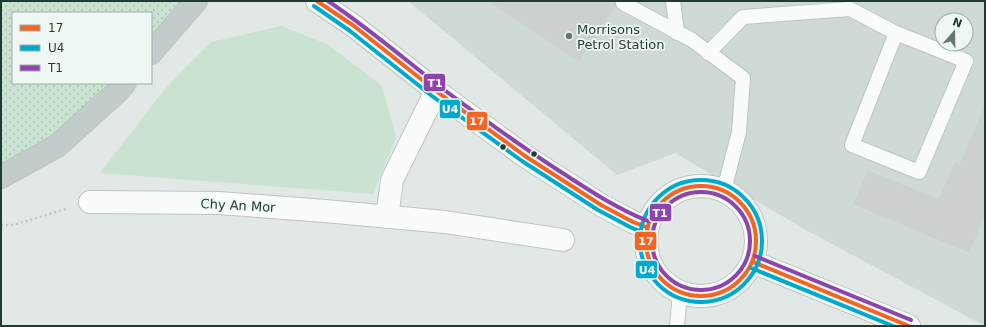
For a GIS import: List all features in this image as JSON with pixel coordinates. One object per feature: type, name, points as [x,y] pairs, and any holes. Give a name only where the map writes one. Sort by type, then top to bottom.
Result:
[{"type":"highway","points":[[152,52],[196,1]]},
{"type":"highway","points":[[1,177],[57,146],[124,84]]},
{"type":"street","points":[[317,1],[354,26],[436,91],[525,156],[601,205],[633,222],[646,227]]},
{"type":"street","points":[[339,1],[354,26]]},
{"type":"street","points":[[387,217],[392,180],[436,91]]},
{"type":"street","points":[[705,185],[724,190],[738,199],[749,212],[756,228],[757,245],[753,262],[744,277],[731,288],[709,296],[697,296],[680,293],[658,277],[646,254],[646,227],[655,209],[668,195],[686,187],[705,185]]},
{"type":"street","name":"Chy An Mor","points":[[90,202],[219,203],[325,211],[445,222],[562,240]]},
{"type":"street","points":[[753,262],[909,326]]},
{"type":"lane","points":[[673,1],[677,33]]},
{"type":"lane","points":[[623,3],[692,40],[743,78],[739,132],[724,190]]},
{"type":"lane","points":[[708,53],[743,17],[850,9],[896,32],[966,61],[919,172],[852,145],[896,32]]},
{"type":"lane","points":[[677,326],[680,293]]},
{"type":"path","points":[[1,225],[13,224],[90,202]]},
{"type":"shaded area","points":[[408,1],[985,1],[985,326],[804,229],[675,153],[617,175]]},
{"type":"green space","points":[[1,1],[196,1],[152,52],[152,12],[12,12],[12,84],[124,84],[1,175]]},
{"type":"green space","points":[[281,26],[327,44],[382,86],[396,137],[373,194],[100,173],[165,89],[211,42]]},
{"type":"building","name":"Morrisons Petrol Station","points":[[489,1],[615,1],[615,6],[579,61]]},
{"type":"building","points":[[985,107],[985,213],[969,252],[854,204],[868,171],[939,200],[955,163],[960,165]]},
{"type":"transit line","name":"17","points":[[317,1],[354,26],[436,91],[525,156],[601,205],[633,222],[646,227]]},
{"type":"transit line","name":"T1","points":[[328,1],[514,141],[603,199],[648,221]]},
{"type":"transit line","name":"U4","points":[[314,6],[350,31],[432,96],[522,161],[598,210],[644,233]]},
{"type":"transit line","name":"U4","points":[[701,180],[724,184],[735,190],[744,198],[752,207],[758,218],[762,241],[758,264],[752,275],[744,284],[735,292],[724,298],[701,302],[678,298],[667,292],[658,284],[650,275],[644,264],[640,241],[644,218],[650,207],[658,198],[667,190],[678,184],[701,180]]},
{"type":"transit line","name":"17","points":[[701,186],[722,190],[732,195],[740,202],[747,210],[752,220],[756,241],[752,262],[747,272],[740,280],[732,287],[722,292],[701,296],[680,292],[670,287],[662,280],[655,272],[650,262],[646,241],[650,220],[655,210],[662,202],[670,195],[680,190],[701,186]]},
{"type":"transit line","name":"T1","points":[[701,192],[720,195],[736,206],[747,222],[750,241],[747,260],[736,276],[720,287],[701,290],[682,287],[666,276],[655,260],[652,241],[655,222],[666,206],[682,195],[701,192]]},
{"type":"transit line","name":"T1","points":[[755,256],[911,320]]},
{"type":"transit line","name":"17","points":[[753,262],[909,326]]},
{"type":"transit line","name":"U4","points":[[751,268],[893,326]]},
{"type":"place","name":"Morrisons Petrol Station","points":[[569,36]]}]
